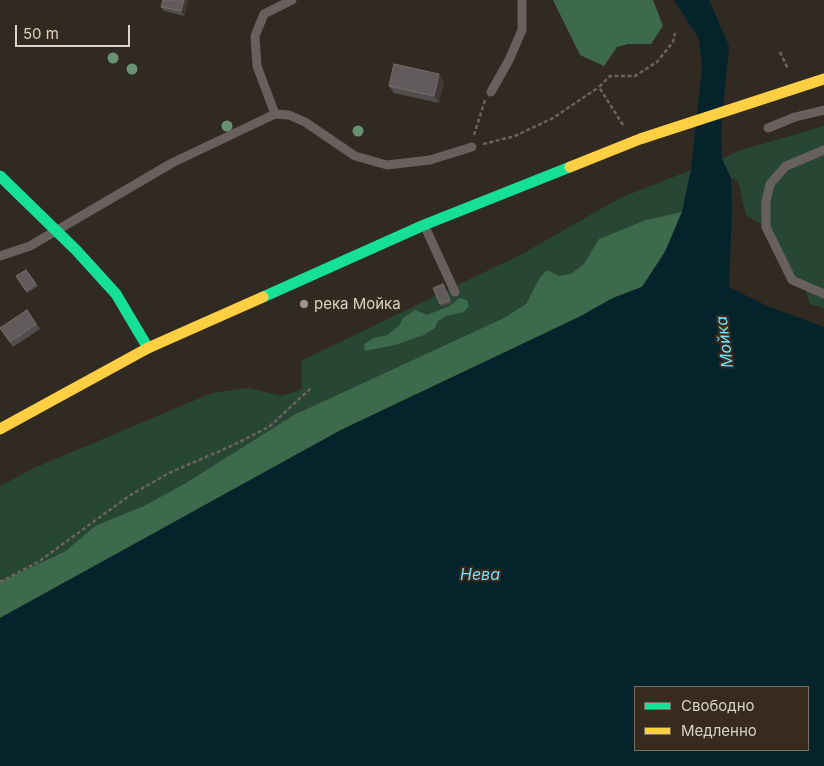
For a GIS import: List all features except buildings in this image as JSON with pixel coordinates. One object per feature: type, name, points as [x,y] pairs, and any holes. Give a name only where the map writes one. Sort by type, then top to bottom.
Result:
[{"type":"main road","points":[[0,429],[148,348],[424,224],[640,139],[824,79]]},
{"type":"main road","points":[[0,176],[57,231],[116,294],[148,348]]},
{"type":"lane","points":[[275,114],[257,66],[255,36],[264,14],[292,0]]},
{"type":"lane","points":[[491,92],[509,60],[522,30],[522,0]]},
{"type":"lane","points":[[768,128],[795,117],[824,110]]},
{"type":"lane","points":[[0,256],[30,246],[172,163],[275,114],[289,115],[305,122],[355,156],[388,165],[430,160],[472,147]]},
{"type":"lane","points":[[824,150],[786,166],[770,184],[766,201],[766,227],[792,280],[824,294]]},
{"type":"lane","points":[[424,224],[454,292]]},
{"type":"path","points":[[491,92],[482,105],[472,147],[515,136],[553,118],[599,87],[610,76],[635,76],[657,62],[670,46],[675,33]]},
{"type":"path","points":[[780,52],[790,72]]},
{"type":"path","points":[[599,87],[626,130]]},
{"type":"path","points":[[0,582],[38,562],[129,496],[169,472],[229,447],[269,427],[312,387]]},
{"type":"green space","points":[[553,0],[653,0],[663,26],[651,44],[628,44],[617,47],[604,66],[580,55]]},
{"type":"green space","points":[[824,126],[824,308],[810,304],[804,285],[792,280],[766,227],[746,215],[738,181],[731,178],[722,159],[738,151]]},
{"type":"green space","points":[[691,170],[682,212],[613,298],[579,317],[341,430],[0,618],[0,486],[34,468],[212,393],[248,388],[282,396],[302,389],[301,361],[522,254],[620,198]]},
{"type":"green space","points":[[682,212],[665,252],[642,287],[613,298],[579,317],[341,430],[0,618],[0,582],[66,551],[95,526],[144,506],[186,483],[294,415],[504,318],[526,304],[539,279],[547,270],[559,276],[571,274],[584,264],[599,239],[646,220]]},
{"type":"green space","points":[[459,298],[467,300],[469,306],[464,312],[446,316],[438,321],[435,328],[424,335],[395,345],[365,351],[364,344],[374,338],[387,335],[399,326],[403,318],[415,310],[427,315],[450,306]]},
{"type":"water","name":"Нева","points":[[674,0],[709,0],[729,46],[721,131],[722,159],[731,178],[732,211],[729,287],[767,306],[824,327],[824,766],[0,766],[0,618],[341,430],[579,317],[613,298],[642,287],[665,252],[682,212],[691,170],[702,67],[699,39]]},
{"type":"traffic: fast","points":[[263,297],[424,225],[570,167]]},
{"type":"traffic: fast","points":[[0,176],[76,250],[116,294],[148,348]]},
{"type":"traffic: slow","points":[[570,167],[640,139],[824,79]]},
{"type":"traffic: slow","points":[[0,429],[148,348],[263,297]]},
{"type":"place","name":"река Мойка","points":[[304,304]]},
{"type":"water label","name":"Мойка","points":[[725,342]]}]
